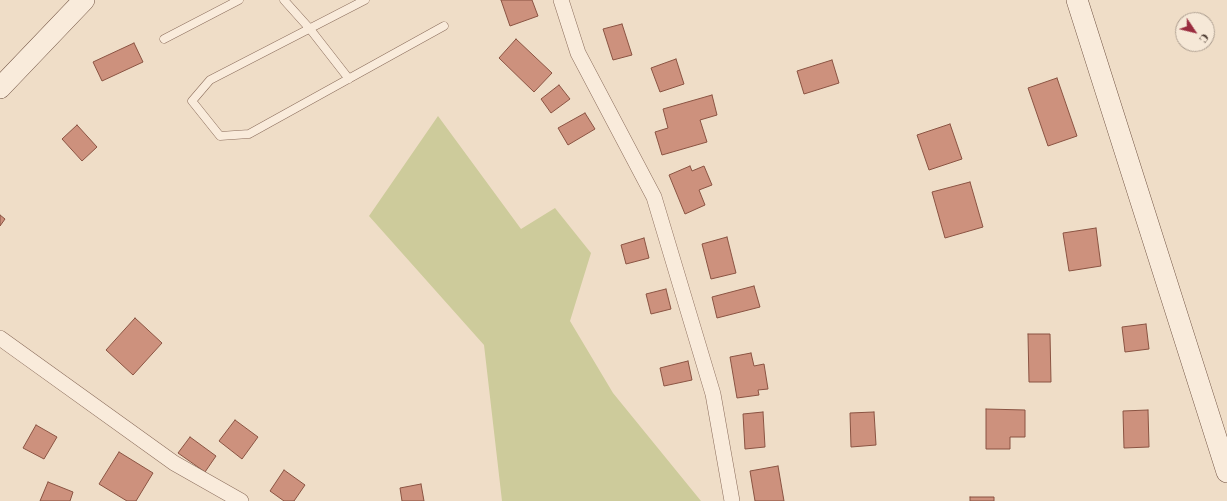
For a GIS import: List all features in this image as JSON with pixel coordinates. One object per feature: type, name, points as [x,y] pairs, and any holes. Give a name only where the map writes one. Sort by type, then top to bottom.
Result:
[{"type":"street","points":[[0,88],[84,0]]},
{"type":"street","points":[[561,0],[578,53],[654,197],[713,394],[732,501]]},
{"type":"street","points":[[1077,0],[1227,472]]},
{"type":"street","points":[[0,338],[174,463],[241,501]]},
{"type":"lane","points":[[164,38],[239,0]]},
{"type":"lane","points":[[284,0],[310,29],[349,79]]},
{"type":"lane","points":[[365,0],[210,80],[192,101],[220,136],[249,134],[444,26]]},
{"type":"shaded area","points":[[438,116],[521,229],[555,208],[591,253],[570,321],[613,393],[701,501],[502,501],[484,345],[369,216]]},
{"type":"building","points":[[501,0],[532,0],[538,16],[510,26]]},
{"type":"building","points":[[622,24],[632,55],[613,60],[603,29]]},
{"type":"building","points":[[516,39],[552,73],[534,92],[499,58]]},
{"type":"building","points":[[134,43],[143,62],[102,81],[93,62]]},
{"type":"building","points":[[676,59],[684,84],[660,92],[651,68]]},
{"type":"building","points":[[832,60],[839,83],[804,94],[797,71]]},
{"type":"building","points":[[1057,78],[1077,136],[1048,146],[1028,88]]},
{"type":"building","points":[[559,85],[570,99],[551,113],[541,99]]},
{"type":"building","points":[[712,95],[717,115],[700,120],[707,142],[662,155],[655,132],[668,128],[663,109]]},
{"type":"building","points":[[585,113],[595,129],[568,145],[558,128]]},
{"type":"building","points":[[950,124],[962,159],[929,170],[917,135]]},
{"type":"building","points":[[77,125],[97,147],[82,161],[62,139]]},
{"type":"building","points":[[690,166],[692,171],[704,166],[712,185],[699,190],[705,205],[685,214],[669,175]]},
{"type":"building","points":[[970,182],[983,227],[945,238],[932,192]]},
{"type":"building","points":[[0,215],[5,219],[0,226]]},
{"type":"building","points":[[1096,228],[1101,266],[1069,271],[1063,233]]},
{"type":"building","points":[[727,237],[736,273],[711,279],[702,244]]},
{"type":"building","points":[[644,238],[649,258],[626,264],[621,245]]},
{"type":"building","points":[[754,286],[760,307],[717,318],[712,297]]},
{"type":"building","points":[[666,289],[671,309],[651,314],[646,294]]},
{"type":"building","points":[[135,318],[162,343],[133,375],[106,350]]},
{"type":"building","points":[[1146,324],[1149,349],[1125,352],[1122,327]]},
{"type":"building","points":[[1028,334],[1050,334],[1051,382],[1029,382]]},
{"type":"building","points":[[751,353],[754,366],[764,364],[768,389],[758,390],[759,395],[737,398],[730,357]]},
{"type":"building","points":[[688,361],[692,380],[664,386],[660,368]]},
{"type":"building","points":[[986,409],[1025,410],[1025,437],[1010,437],[1010,449],[986,449]]},
{"type":"building","points":[[1148,410],[1149,447],[1124,448],[1123,411]]},
{"type":"building","points":[[763,412],[765,447],[745,449],[743,414]]},
{"type":"building","points":[[874,412],[876,445],[851,447],[850,413]]},
{"type":"building","points":[[235,420],[258,437],[242,459],[219,441]]},
{"type":"building","points":[[36,425],[57,437],[44,459],[23,448]]},
{"type":"building","points":[[190,437],[216,456],[205,472],[178,453]]},
{"type":"building","points":[[119,452],[153,473],[136,501],[127,501],[99,484]]},
{"type":"building","points":[[778,466],[784,501],[755,501],[750,471]]},
{"type":"building","points":[[284,470],[305,485],[294,501],[284,501],[270,491]]},
{"type":"building","points":[[48,482],[73,492],[70,501],[40,501]]},
{"type":"building","points":[[421,484],[424,501],[402,501],[400,488]]},
{"type":"building","points":[[970,497],[994,497],[994,501],[970,501]]}]
